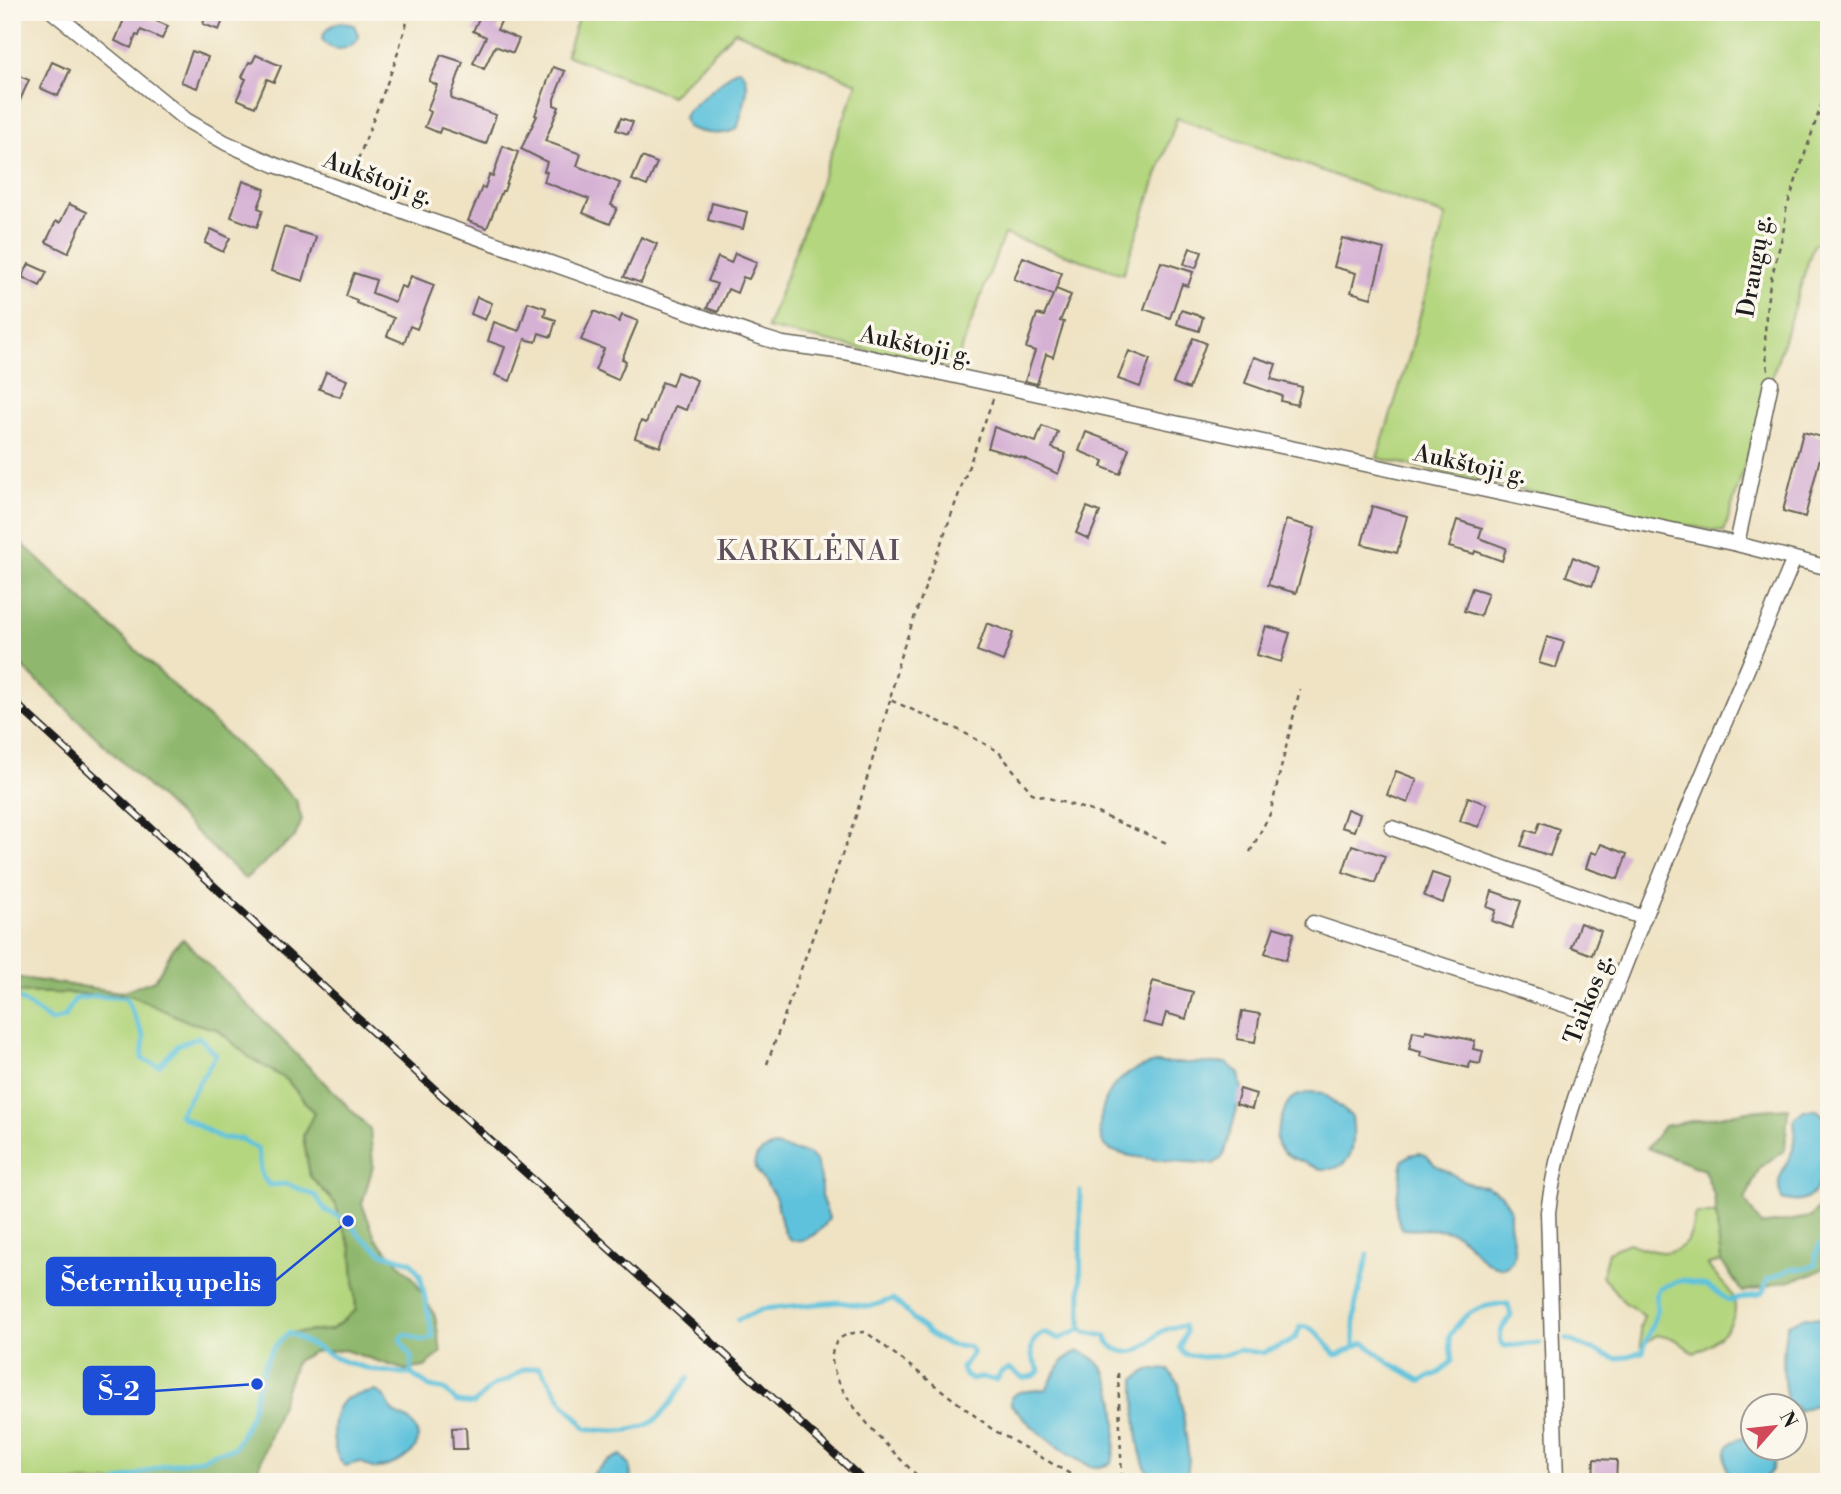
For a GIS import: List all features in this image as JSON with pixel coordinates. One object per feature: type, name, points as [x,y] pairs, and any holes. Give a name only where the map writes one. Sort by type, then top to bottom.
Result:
[{"type":"street","name":"Aukštoji g.","points":[[53,12],[186,120],[226,144],[346,191],[757,337],[783,344],[844,352],[1737,544],[1829,568]]},
{"type":"street","points":[[1737,544],[1771,383]]},
{"type":"street","name":"Taikos g.","points":[[1556,1482],[1548,1212],[1553,1173],[1561,1141],[1644,918],[1794,559]]},
{"type":"street","points":[[1392,828],[1644,918]]},
{"type":"street","points":[[1314,923],[1605,1017]]},
{"type":"path","points":[[346,191],[411,12]]},
{"type":"path","name":"Draugų g.","points":[[1771,383],[1763,346],[1771,280],[1785,228],[1786,211],[1829,82]]},
{"type":"path","points":[[767,1064],[855,820],[899,660],[998,386]]},
{"type":"path","points":[[1250,852],[1270,814],[1300,689]]},
{"type":"path","points":[[890,700],[959,730],[998,751],[1032,793],[1095,812],[1170,845]]},
{"type":"path","points":[[924,1482],[879,1436],[849,1399],[834,1374],[830,1355],[836,1341],[852,1332],[866,1332],[992,1429],[1072,1475],[1116,1482]]},
{"type":"path","points":[[1118,1373],[1122,1482]]},
{"type":"green space","points":[[580,12],[1829,12],[1829,246],[1814,243],[1724,532],[1671,523],[1377,458],[1409,357],[1446,216],[1177,118],[1123,274],[1004,234],[954,369],[767,328],[857,83],[735,31],[671,96],[566,55]]},
{"type":"green space","points":[[12,534],[296,800],[302,820],[295,837],[245,879],[12,657]]},
{"type":"green space","points":[[183,939],[370,1129],[373,1166],[362,1204],[376,1239],[414,1279],[435,1316],[441,1352],[425,1367],[405,1370],[344,1350],[313,1352],[296,1361],[257,1472],[246,1482],[116,1482],[162,1466],[201,1459],[234,1448],[249,1419],[257,1384],[270,1352],[280,1339],[290,1333],[331,1330],[356,1310],[352,1251],[335,1203],[310,1176],[303,1136],[314,1113],[288,1081],[249,1057],[217,1029],[189,1022],[131,995],[12,992],[12,977],[121,992],[155,980],[174,947]]},
{"type":"green space","points":[[12,992],[131,995],[189,1022],[217,1029],[249,1057],[288,1081],[314,1114],[303,1136],[310,1176],[335,1203],[352,1251],[356,1310],[331,1330],[290,1333],[270,1352],[257,1384],[249,1419],[234,1448],[201,1459],[162,1466],[116,1482],[12,1482]]},
{"type":"green space","points":[[1788,1108],[1785,1150],[1760,1167],[1745,1200],[1761,1225],[1811,1217],[1829,1194],[1829,1265],[1811,1275],[1742,1292],[1721,1261],[1714,1195],[1704,1170],[1647,1148],[1664,1126],[1748,1111]]},
{"type":"green space","points":[[1695,1214],[1716,1214],[1721,1261],[1708,1265],[1732,1295],[1735,1305],[1731,1322],[1718,1338],[1694,1353],[1675,1339],[1657,1335],[1641,1346],[1640,1328],[1644,1316],[1623,1301],[1602,1276],[1608,1252],[1628,1243],[1658,1252],[1674,1251],[1689,1238]]},
{"type":"water","points":[[340,22],[354,25],[359,37],[346,48],[335,49],[322,39],[326,30]]},
{"type":"water","points":[[739,69],[744,74],[747,88],[738,127],[727,132],[706,133],[687,127],[684,117],[687,111]]},
{"type":"water","points":[[1155,1063],[1227,1063],[1239,1074],[1242,1090],[1221,1159],[1213,1164],[1147,1158],[1121,1154],[1105,1145],[1101,1138],[1100,1120],[1109,1093],[1117,1082],[1127,1075]]},
{"type":"water","points":[[1312,1092],[1323,1093],[1352,1117],[1351,1152],[1342,1165],[1334,1168],[1318,1168],[1294,1158],[1285,1153],[1278,1144],[1278,1129],[1289,1101],[1295,1096]]},
{"type":"water","points":[[1804,1110],[1817,1110],[1826,1118],[1822,1175],[1817,1188],[1809,1197],[1798,1201],[1782,1199],[1779,1191],[1780,1176],[1793,1149],[1794,1118]]},
{"type":"water","points":[[774,1146],[808,1154],[816,1161],[821,1178],[821,1196],[829,1218],[819,1231],[805,1239],[796,1241],[785,1234],[775,1197],[756,1170],[756,1157]]},
{"type":"water","points":[[1420,1153],[1435,1165],[1472,1185],[1486,1186],[1501,1194],[1510,1208],[1515,1253],[1511,1263],[1504,1268],[1494,1266],[1481,1258],[1461,1237],[1448,1231],[1403,1229],[1396,1205],[1402,1161],[1410,1155]]},
{"type":"water","points":[[1805,1317],[1829,1319],[1829,1400],[1810,1407],[1810,1392],[1786,1392],[1783,1353],[1788,1324]]},
{"type":"water","points":[[1079,1351],[1093,1358],[1103,1369],[1114,1399],[1116,1432],[1112,1463],[1102,1466],[1091,1466],[1059,1448],[1011,1405],[1011,1397],[1019,1392],[1046,1389],[1063,1361]]},
{"type":"water","points":[[1168,1370],[1179,1384],[1189,1459],[1187,1477],[1153,1482],[1139,1447],[1135,1380],[1146,1371]]},
{"type":"water","points":[[375,1391],[384,1397],[395,1413],[412,1423],[417,1433],[417,1442],[408,1455],[392,1464],[374,1469],[360,1462],[345,1466],[334,1444],[338,1408],[349,1397]]},
{"type":"water","points":[[1740,1439],[1740,1462],[1774,1462],[1770,1473],[1750,1481],[1733,1481],[1728,1473],[1726,1451]]},
{"type":"water","points":[[621,1455],[630,1465],[631,1482],[594,1482],[593,1474],[596,1471]]},
{"type":"building","points":[[127,12],[145,12],[144,16],[168,26],[162,39],[141,30],[131,48],[115,41]]},
{"type":"building","points":[[207,12],[226,12],[219,30],[203,24]]},
{"type":"building","points":[[482,12],[493,12],[503,17],[497,30],[519,39],[513,53],[495,46],[484,69],[473,63],[486,37],[473,31]]},
{"type":"building","points":[[192,51],[208,57],[197,88],[181,82]]},
{"type":"building","points":[[256,55],[281,66],[274,82],[267,79],[255,107],[237,99],[246,79],[242,77],[249,62],[252,63]]},
{"type":"building","points":[[441,55],[463,62],[452,99],[496,115],[486,144],[441,128],[439,133],[425,127],[431,112],[427,110],[437,85],[429,81]]},
{"type":"building","points":[[52,62],[70,70],[58,96],[40,88]]},
{"type":"building","points":[[553,67],[565,71],[554,99],[554,105],[559,107],[545,141],[581,154],[577,166],[620,183],[611,205],[617,208],[610,224],[583,213],[589,199],[544,182],[547,162],[521,149],[537,116],[535,115]]},
{"type":"building","points":[[12,73],[29,80],[12,118]]},
{"type":"building","points":[[621,118],[633,122],[628,134],[616,130]]},
{"type":"building","points":[[503,146],[518,152],[487,228],[468,221],[482,187],[485,188],[489,175],[493,176]]},
{"type":"building","points":[[642,157],[657,163],[647,186],[632,180]]},
{"type":"building","points":[[243,181],[265,189],[258,208],[263,210],[257,227],[231,217]]},
{"type":"building","points":[[712,203],[747,212],[743,229],[708,220]]},
{"type":"building","points":[[69,204],[87,212],[68,253],[46,242],[56,221],[60,223]]},
{"type":"building","points":[[284,227],[316,237],[303,281],[271,271]]},
{"type":"building","points":[[211,229],[230,238],[223,252],[205,243]]},
{"type":"building","points":[[641,237],[657,244],[641,283],[624,277]]},
{"type":"building","points":[[1342,238],[1384,249],[1371,298],[1351,292],[1356,273],[1334,267]]},
{"type":"building","points":[[1190,248],[1202,252],[1196,268],[1184,264]]},
{"type":"building","points":[[735,253],[757,262],[749,279],[743,277],[737,293],[728,289],[718,312],[707,308],[717,284],[708,281],[718,257],[731,263]]},
{"type":"building","points":[[1023,257],[1062,273],[1054,294],[1056,289],[1071,295],[1060,321],[1064,322],[1053,357],[1046,354],[1037,384],[1025,381],[1035,351],[1026,348],[1037,314],[1044,316],[1053,295],[1014,279]]},
{"type":"building","points":[[1161,262],[1193,272],[1188,286],[1182,284],[1170,318],[1144,309]]},
{"type":"building","points":[[29,264],[47,272],[40,286],[22,277]]},
{"type":"building","points":[[354,273],[376,280],[372,293],[395,302],[401,286],[406,288],[411,276],[434,285],[417,329],[410,326],[404,343],[387,336],[394,318],[356,303],[357,300],[346,296]]},
{"type":"building","points":[[477,297],[492,303],[485,320],[471,314]]},
{"type":"building","points":[[528,302],[546,308],[544,316],[556,320],[551,337],[539,333],[536,342],[525,339],[510,381],[495,375],[505,347],[488,341],[494,322],[519,331]]},
{"type":"building","points":[[1181,310],[1203,317],[1199,331],[1177,324]]},
{"type":"building","points":[[594,311],[619,322],[622,315],[638,321],[622,359],[626,361],[618,380],[595,370],[604,349],[581,340]]},
{"type":"building","points":[[1193,338],[1206,343],[1189,389],[1173,383]]},
{"type":"building","points":[[1129,351],[1150,359],[1140,387],[1118,379]]},
{"type":"building","points":[[1254,357],[1276,364],[1271,379],[1302,387],[1297,405],[1281,401],[1282,396],[1245,383]]},
{"type":"building","points":[[326,372],[347,380],[340,397],[319,389]]},
{"type":"building","points":[[677,372],[697,380],[686,410],[675,406],[660,447],[635,438],[641,421],[646,423],[662,382],[672,386]]},
{"type":"building","points":[[1042,426],[1058,432],[1052,448],[1066,453],[1058,474],[1023,458],[988,448],[994,427],[1036,442]]},
{"type":"building","points":[[1086,432],[1129,448],[1120,474],[1102,467],[1104,461],[1079,451]]},
{"type":"building","points":[[1803,432],[1825,438],[1805,517],[1783,511]]},
{"type":"building","points":[[1372,506],[1407,516],[1397,553],[1362,544]]},
{"type":"building","points":[[1087,507],[1100,512],[1089,539],[1076,533]]},
{"type":"building","points":[[1286,520],[1315,528],[1296,593],[1268,585]]},
{"type":"building","points":[[1457,520],[1482,528],[1479,538],[1506,548],[1502,561],[1475,551],[1474,554],[1449,547]]},
{"type":"building","points":[[1573,557],[1599,568],[1592,586],[1566,576]]},
{"type":"building","points":[[1472,588],[1488,593],[1480,616],[1464,611]]},
{"type":"building","points":[[987,623],[1013,633],[1003,661],[977,651]]},
{"type":"building","points":[[1266,626],[1290,633],[1281,662],[1257,655]]},
{"type":"building","points":[[1547,637],[1564,642],[1556,668],[1539,663]]},
{"type":"building","points":[[1396,771],[1417,779],[1408,803],[1387,795]]},
{"type":"building","points":[[1468,797],[1487,804],[1479,827],[1460,821]]},
{"type":"building","points":[[1347,809],[1360,814],[1354,831],[1341,827]]},
{"type":"building","points":[[1540,822],[1559,829],[1550,856],[1521,846],[1527,830],[1536,833]]},
{"type":"building","points":[[1601,844],[1627,854],[1618,879],[1586,868],[1591,852],[1597,854]]},
{"type":"building","points":[[1352,845],[1385,856],[1375,883],[1343,872]]},
{"type":"building","points":[[1432,873],[1451,879],[1443,903],[1424,896]]},
{"type":"building","points":[[1492,891],[1521,901],[1512,928],[1492,921],[1496,910],[1487,907]]},
{"type":"building","points":[[1580,923],[1601,931],[1592,955],[1571,947]]},
{"type":"building","points":[[1274,927],[1294,933],[1286,960],[1265,953]]},
{"type":"building","points":[[1153,981],[1193,992],[1186,1019],[1166,1013],[1162,1027],[1143,1022]]},
{"type":"building","points":[[1242,1011],[1260,1014],[1255,1042],[1237,1039]]},
{"type":"building","points":[[1426,1030],[1475,1041],[1473,1049],[1483,1051],[1480,1064],[1470,1062],[1469,1068],[1420,1056],[1421,1052],[1409,1049],[1413,1031],[1425,1034]]},
{"type":"building","points":[[1240,1089],[1256,1094],[1252,1109],[1236,1104]]},
{"type":"building","points":[[466,1427],[467,1449],[453,1449],[452,1428]]},
{"type":"building","points":[[1594,1459],[1617,1460],[1616,1482],[1593,1482]]},
{"type":"waterway","points":[[12,994],[51,1021],[64,1018],[75,999],[95,996],[126,998],[144,1037],[142,1059],[159,1066],[178,1045],[199,1037],[216,1055],[179,1115],[221,1138],[241,1139],[258,1149],[262,1176],[269,1185],[287,1184],[316,1196],[325,1210],[348,1221],[360,1236],[382,1253],[411,1262],[420,1275],[433,1337],[423,1341],[406,1334],[400,1339],[412,1359],[411,1374],[430,1387],[445,1390],[457,1402],[474,1404],[492,1386],[508,1380],[524,1369],[540,1367],[565,1405],[585,1428],[620,1431],[638,1428],[654,1421],[668,1407],[688,1378]]},
{"type":"waterway","points":[[1080,1191],[1081,1329]]},
{"type":"waterway","points":[[1566,1339],[1616,1359],[1643,1352],[1656,1316],[1659,1288],[1683,1280],[1707,1286],[1730,1301],[1763,1293],[1767,1280],[1791,1269],[1816,1264],[1819,1245],[1829,1241]]},
{"type":"waterway","points":[[1354,1344],[1355,1307],[1368,1255]]},
{"type":"waterway","points":[[738,1320],[762,1309],[839,1302],[869,1307],[893,1299],[936,1338],[956,1346],[968,1346],[973,1352],[962,1368],[971,1380],[997,1380],[1001,1372],[1010,1369],[1023,1378],[1034,1376],[1040,1371],[1032,1355],[1034,1340],[1044,1333],[1059,1339],[1081,1329],[1105,1336],[1116,1349],[1132,1352],[1144,1347],[1166,1329],[1184,1326],[1186,1332],[1180,1347],[1184,1354],[1202,1357],[1221,1356],[1239,1350],[1262,1353],[1288,1343],[1296,1337],[1300,1327],[1306,1327],[1320,1335],[1335,1355],[1365,1343],[1388,1362],[1421,1381],[1439,1373],[1452,1361],[1449,1337],[1460,1322],[1473,1311],[1489,1305],[1508,1304],[1511,1316],[1501,1332],[1501,1343],[1505,1346],[1540,1343]]},
{"type":"waterway","points":[[116,1482],[162,1466],[201,1459],[234,1448],[249,1419],[267,1360],[280,1340],[290,1333],[320,1350],[361,1367],[411,1374]]},
{"type":"railway","points":[[12,700],[865,1482]]},
{"type":"place","name":"Šeternikų upelis","points":[[348,1221]]},
{"type":"place","name":"Š-2","points":[[257,1384]]},
{"type":"district","name":"KARKLĖNAI","points":[[809,550]]}]
